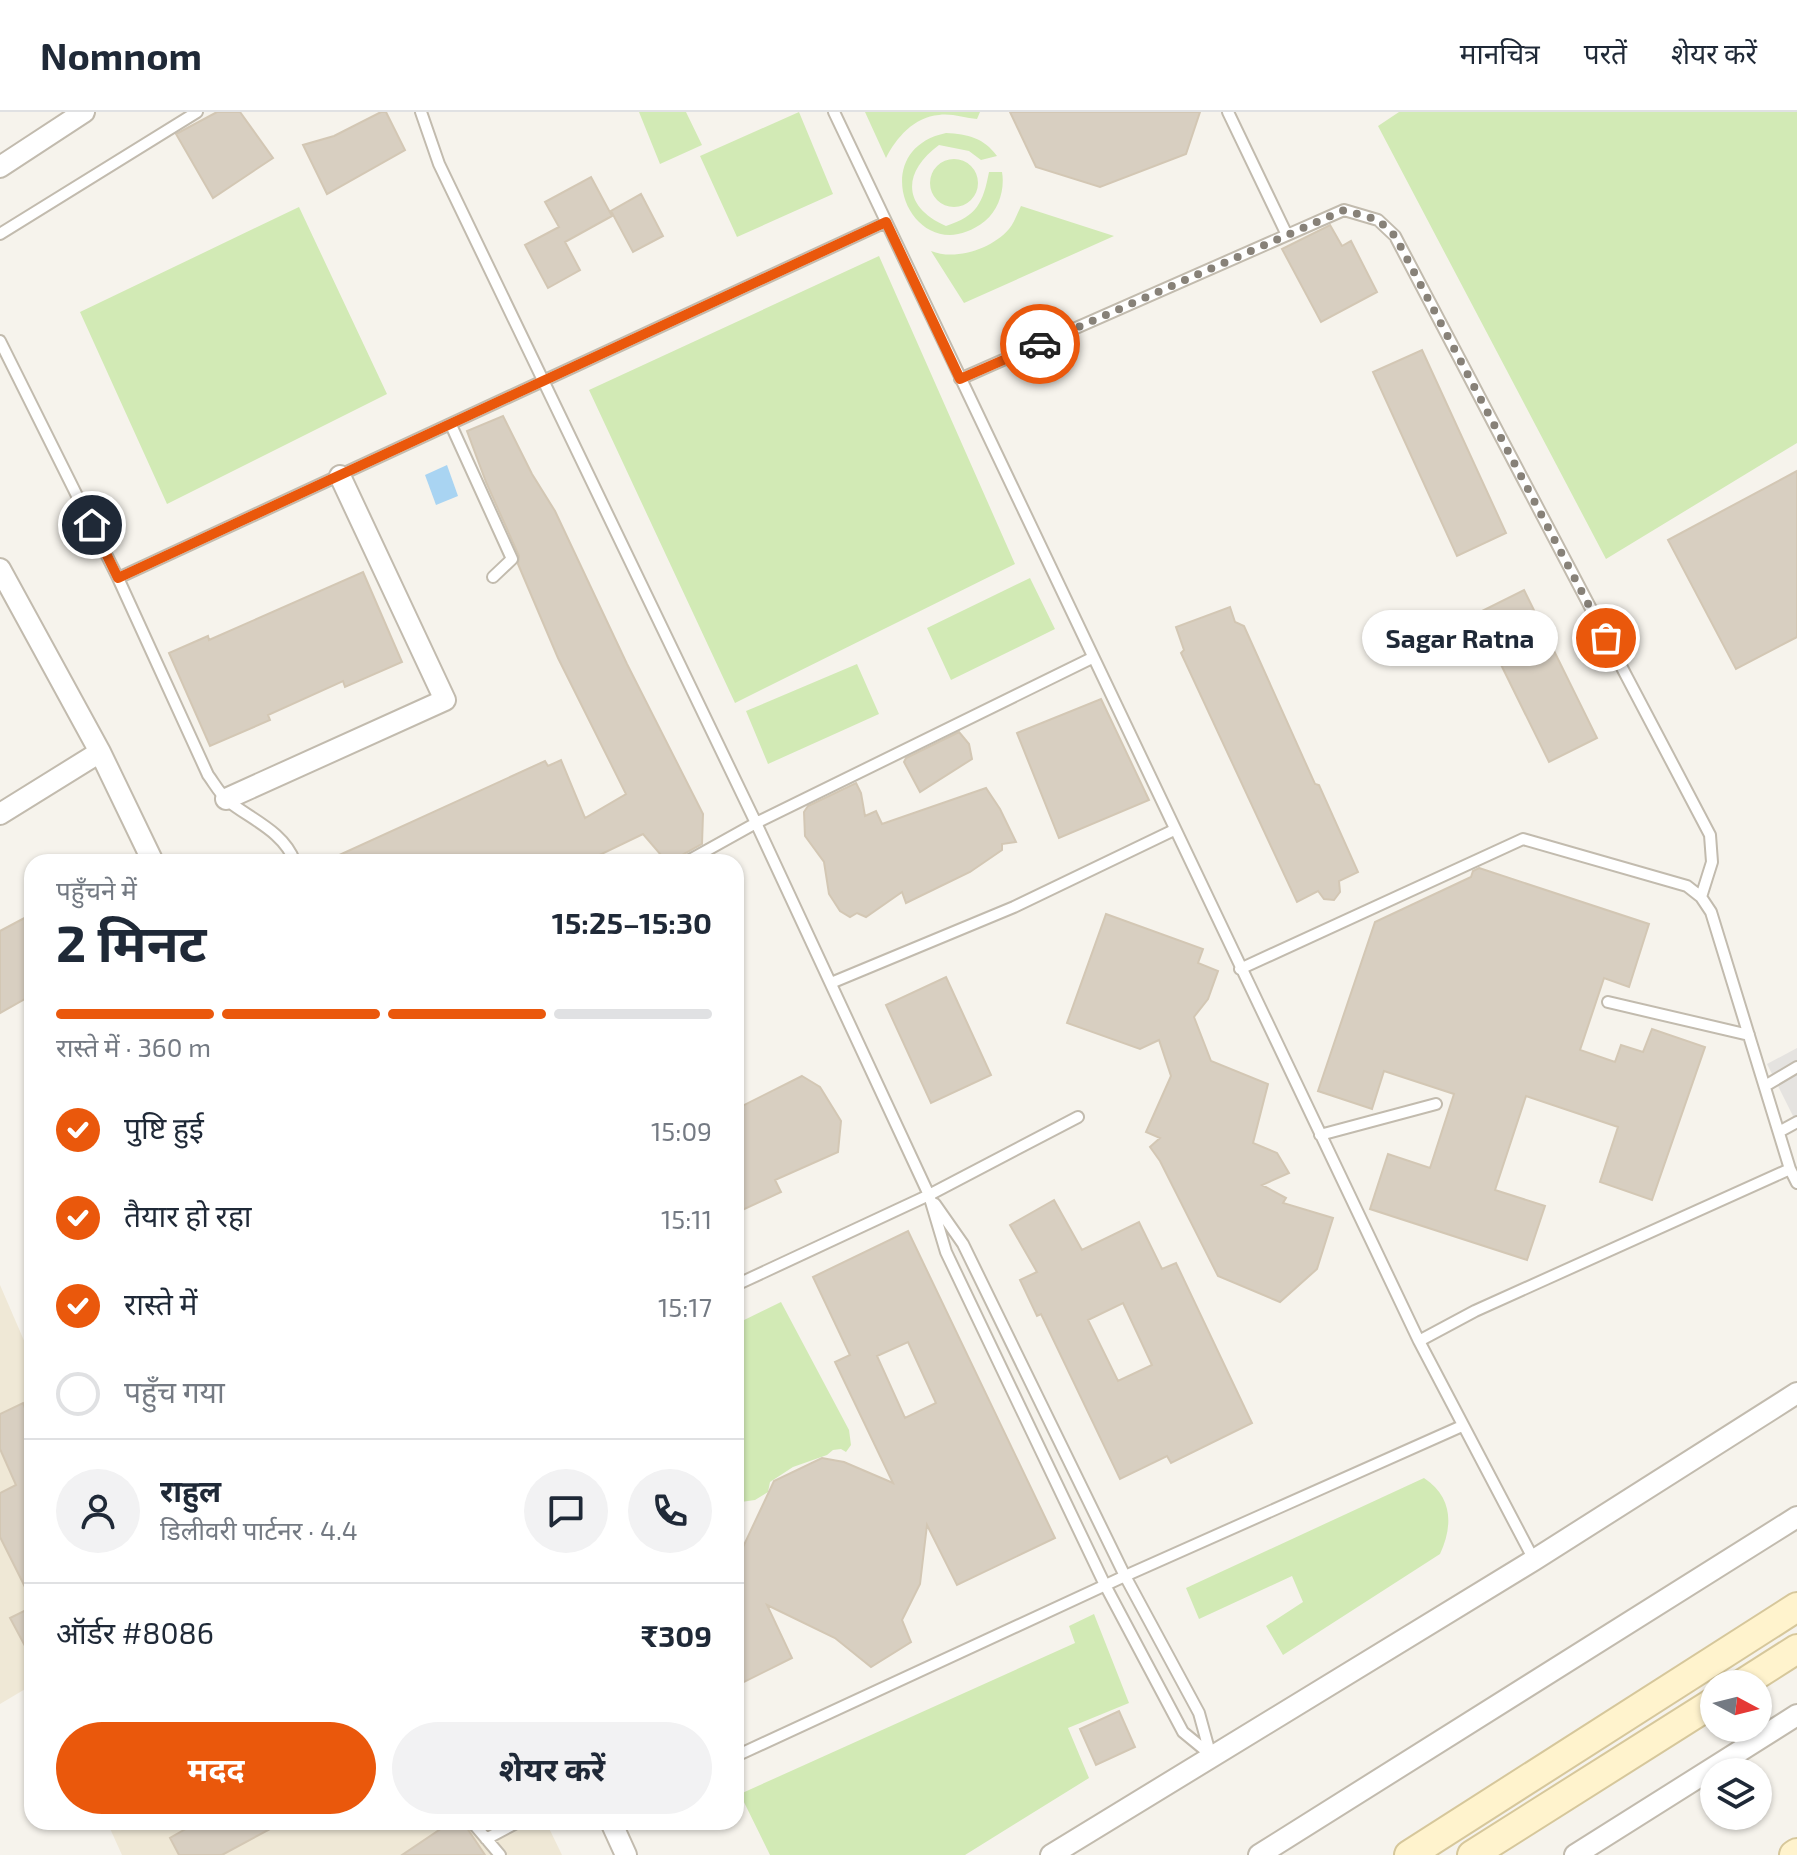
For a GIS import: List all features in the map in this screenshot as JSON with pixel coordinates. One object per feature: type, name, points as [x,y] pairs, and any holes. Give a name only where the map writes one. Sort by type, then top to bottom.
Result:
[{"type":"street","points":[[0,167],[84,112]]},
{"type":"street","points":[[226,799],[445,700],[340,476]]},
{"type":"street","points":[[0,569],[100,752],[149,854]]},
{"type":"street","points":[[0,814],[100,752]]},
{"type":"street","points":[[1051,1855],[1534,1560],[1797,1393]]},
{"type":"street","points":[[1259,1855],[1797,1517]]},
{"type":"street","points":[[1409,1855],[1797,1607]]},
{"type":"street","points":[[1764,1670],[1797,1649]]},
{"type":"street","points":[[1472,1855],[1700,1711]]},
{"type":"street","points":[[1575,1855],[1797,1715]]},
{"type":"street","points":[[615,1830],[626,1855]]},
{"type":"lane","points":[[0,234],[197,112]]},
{"type":"lane","points":[[421,112],[439,164],[831,983],[929,1195],[946,1252],[1105,1585],[1183,1732],[1211,1755]]},
{"type":"lane","points":[[834,112],[1419,1341],[1534,1560]]},
{"type":"lane","points":[[1228,112],[1287,235]]},
{"type":"lane","points":[[960,379],[1344,210],[1378,220],[1395,236],[1710,835],[1712,862],[1701,897]]},
{"type":"lane","points":[[118,578],[886,222]]},
{"type":"lane","points":[[0,341],[118,578],[208,775],[226,799],[269,828],[291,854]]},
{"type":"lane","points":[[451,425],[512,559],[493,577]]},
{"type":"lane","points":[[700,854],[756,823],[1092,658]]},
{"type":"lane","points":[[831,983],[1014,907],[1174,830]]},
{"type":"lane","points":[[1240,969],[1523,839],[1687,886],[1701,897],[1711,912],[1790,1169],[1797,1183]]},
{"type":"lane","points":[[1608,1002],[1749,1035]]},
{"type":"lane","points":[[1765,1086],[1797,1067]]},
{"type":"lane","points":[[1320,1135],[1436,1104]]},
{"type":"lane","points":[[744,1281],[929,1195],[1078,1117]]},
{"type":"lane","points":[[1779,1132],[1797,1122]]},
{"type":"lane","points":[[1419,1341],[1475,1311],[1790,1169]]},
{"type":"lane","points":[[929,1195],[963,1244],[1125,1576],[1199,1713],[1211,1755]]},
{"type":"lane","points":[[744,1752],[1105,1585],[1462,1426]]},
{"type":"lane","points":[[479,1830],[500,1855]]},
{"type":"lane","points":[[486,1839],[503,1830]]},
{"type":"shaded area","points":[[1797,1048],[1797,1124],[1767,1064]]},
{"type":"shaded area","points":[[0,1285],[24,1340],[24,1690],[0,1704]]},
{"type":"shaded area","points":[[111,1830],[550,1830],[562,1855],[122,1855]]},
{"type":"green space","points":[[639,112],[686,112],[702,145],[660,164]]},
{"type":"green space","points":[[799,112],[833,194],[737,237],[700,156]]},
{"type":"green space","points":[[865,112],[980,112],[977,119],[944,115],[922,120],[901,136],[886,158]]},
{"type":"green space","points":[[1399,112],[1797,112],[1797,443],[1606,559],[1378,126]]},
{"type":"green space","points":[[946,133],[975,138],[997,156],[981,160],[969,151],[939,145],[927,155],[913,177],[912,188],[921,209],[932,218],[946,226],[965,218],[981,200],[989,172],[1002,172],[1003,179],[1002,192],[994,211],[985,221],[960,234],[937,233],[919,222],[907,204],[902,183],[906,162],[920,144]]},
{"type":"green space","points":[[954,159],[971,166],[978,183],[971,200],[954,207],[937,200],[930,183],[937,166]]},
{"type":"green space","points":[[1021,206],[1114,236],[964,303],[931,251],[962,254],[993,242],[1009,229]]},
{"type":"green space","points":[[299,207],[387,394],[167,504],[80,312]]},
{"type":"green space","points":[[879,256],[1015,564],[735,703],[589,390]]},
{"type":"green space","points":[[1030,578],[1055,629],[951,680],[927,628]]},
{"type":"green space","points":[[857,664],[879,714],[768,764],[746,711]]},
{"type":"green space","points":[[781,1302],[849,1430],[851,1445],[846,1452],[833,1450],[793,1467],[770,1482],[768,1492],[755,1500],[744,1502],[744,1320]]},
{"type":"green space","points":[[1424,1478],[1441,1494],[1448,1513],[1447,1533],[1440,1554],[1283,1655],[1266,1626],[1303,1602],[1292,1576],[1199,1619],[1186,1588]]},
{"type":"green space","points":[[1094,1614],[1129,1703],[1068,1728],[1089,1778],[965,1855],[770,1855],[744,1802],[744,1792],[1075,1643],[1069,1626]]},
{"type":"water","points":[[447,465],[458,496],[436,505],[425,475]]},
{"type":"building","points":[[217,112],[240,112],[273,158],[213,198],[176,134]]},
{"type":"building","points":[[386,112],[405,150],[327,194],[303,145],[334,136]]},
{"type":"building","points":[[1010,112],[1200,112],[1186,154],[1100,187],[1036,167]]},
{"type":"building","points":[[591,177],[612,216],[565,242],[580,270],[548,288],[525,245],[559,227],[545,202]]},
{"type":"building","points":[[641,194],[663,236],[633,252],[611,211]]},
{"type":"building","points":[[1330,225],[1342,246],[1351,241],[1377,292],[1321,322],[1282,249]]},
{"type":"building","points":[[1422,350],[1506,533],[1457,556],[1373,372]]},
{"type":"building","points":[[503,416],[532,474],[555,511],[627,664],[703,814],[702,844],[684,854],[660,854],[643,834],[602,854],[342,854],[545,761],[548,766],[561,760],[585,818],[626,794],[558,658],[467,431]]},
{"type":"building","points":[[1797,471],[1797,637],[1736,669],[1668,540]]},
{"type":"building","points":[[363,572],[402,662],[345,687],[343,681],[268,715],[270,720],[210,746],[169,653],[208,636],[209,640]]},
{"type":"building","points":[[1524,590],[1597,738],[1549,762],[1476,614]]},
{"type":"building","points":[[1230,607],[1235,622],[1244,626],[1358,872],[1339,881],[1340,892],[1334,900],[1324,899],[1318,891],[1297,902],[1181,653],[1184,650],[1176,627]]},
{"type":"building","points":[[1101,699],[1149,800],[1059,838],[1017,733]]},
{"type":"building","points":[[959,732],[969,744],[972,759],[920,792],[904,762],[906,758]]},
{"type":"building","points":[[856,783],[865,816],[876,811],[882,824],[986,788],[1016,842],[1002,844],[1002,850],[970,872],[906,903],[902,892],[866,917],[857,913],[850,917],[840,911],[829,894],[824,862],[805,836],[804,812],[808,806]]},
{"type":"building","points":[[1479,868],[1649,924],[1629,987],[1604,978],[1580,1050],[1615,1062],[1621,1045],[1643,1052],[1652,1029],[1705,1047],[1652,1200],[1600,1182],[1618,1127],[1526,1096],[1495,1190],[1545,1206],[1527,1260],[1370,1209],[1388,1154],[1430,1168],[1454,1094],[1384,1071],[1372,1109],[1318,1091],[1375,922],[1471,877],[1473,871]]},
{"type":"building","points":[[1106,914],[1203,949],[1198,963],[1218,971],[1208,999],[1194,1017],[1211,1061],[1268,1084],[1253,1143],[1277,1153],[1289,1173],[1262,1185],[1286,1198],[1283,1203],[1333,1218],[1317,1269],[1280,1302],[1218,1276],[1150,1147],[1160,1138],[1146,1132],[1171,1076],[1159,1040],[1140,1049],[1067,1023]]},
{"type":"building","points":[[24,918],[24,1000],[0,1013],[0,931]]},
{"type":"building","points":[[946,977],[991,1075],[931,1103],[886,1005]]},
{"type":"building","points":[[802,1076],[820,1087],[841,1121],[838,1152],[775,1180],[781,1192],[744,1209],[744,1105]]},
{"type":"building","points":[[1054,1200],[1082,1250],[1139,1222],[1162,1269],[1176,1263],[1252,1423],[1171,1463],[1167,1456],[1120,1479],[1041,1314],[1037,1316],[1020,1280],[1037,1272],[1010,1225]],"holes":[[[1123,1303],[1152,1365],[1118,1381],[1088,1320]]]},
{"type":"building","points":[[908,1231],[1055,1538],[957,1585],[927,1525],[920,1584],[902,1620],[911,1642],[871,1667],[835,1638],[767,1605],[792,1658],[744,1682],[744,1545],[774,1481],[822,1458],[844,1462],[893,1483],[835,1362],[850,1355],[813,1277]],"holes":[[[908,1342],[936,1403],[905,1418],[877,1356]]]},
{"type":"building","points":[[23,1403],[24,1585],[0,1537],[0,1493],[16,1485],[0,1449],[0,1414]]},
{"type":"building","points":[[24,1611],[24,1644],[10,1618]]},
{"type":"building","points":[[1119,1711],[1135,1747],[1096,1765],[1080,1729]]},
{"type":"building","points":[[184,1830],[268,1830],[222,1855],[179,1855],[170,1838]]},
{"type":"building","points":[[439,1830],[468,1830],[485,1855],[402,1855]]},
{"type":"way so far","points":[[1040,344],[1344,210],[1378,220],[1395,236],[1606,638]]},
{"type":"place","name":"Sagar Ratna","points":[[1606,638]]},
{"type":"route","points":[[92,525],[118,578],[886,222],[960,379],[1040,344]]}]
